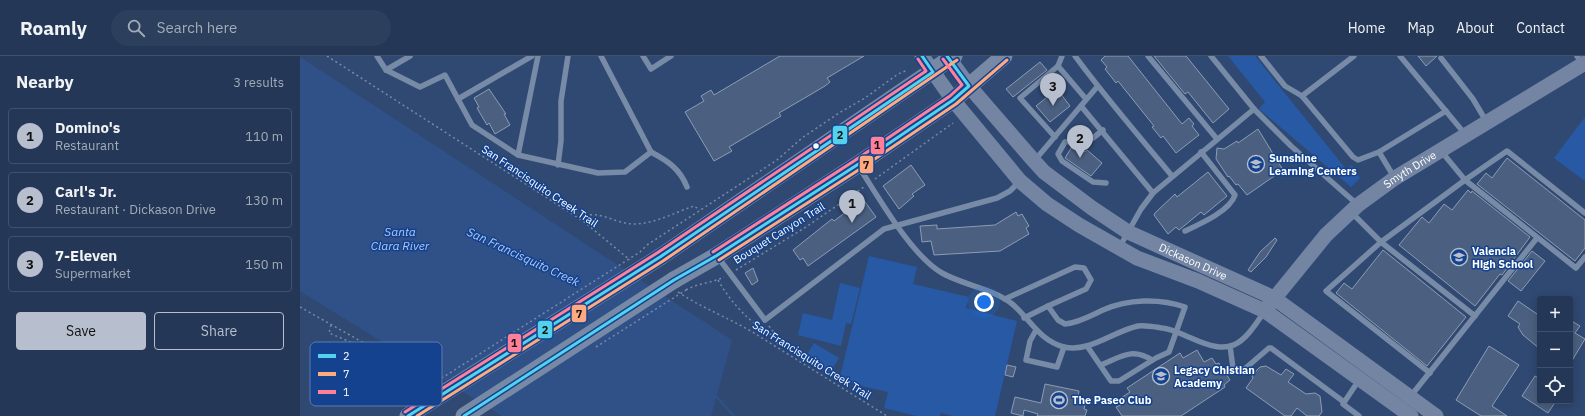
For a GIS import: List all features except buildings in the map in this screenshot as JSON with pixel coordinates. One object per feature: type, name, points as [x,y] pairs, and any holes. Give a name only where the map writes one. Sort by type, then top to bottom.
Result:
[{"type":"main road","points":[[464,416],[677,286],[716,256],[857,165],[953,100],[1004,56]]},
{"type":"main road","points":[[442,386],[660,257],[933,72],[950,57]]},
{"type":"street","name":"Dickason Drive","points":[[922,56],[953,100],[1020,181],[1047,204],[1079,225],[1138,258],[1198,281],[1265,311],[1411,416]]},
{"type":"street","name":"Dickason Drive","points":[[950,57],[969,86],[1044,172],[1092,208],[1128,232],[1274,298],[1436,416]]},
{"type":"street","name":"Smyth Drive","points":[[1265,311],[1326,235],[1354,208],[1395,178],[1467,136],[1581,61]]},
{"type":"lane","points":[[377,56],[386,70],[420,87],[445,75],[472,125],[518,155],[598,173],[625,172],[651,152]]},
{"type":"lane","points":[[386,70],[408,56]]},
{"type":"lane","points":[[458,99],[532,56]]},
{"type":"lane","points":[[518,155],[538,56]]},
{"type":"lane","points":[[558,165],[561,141],[561,101],[568,56]]},
{"type":"lane","points":[[601,56],[651,152],[666,159],[682,173],[687,187]]},
{"type":"lane","points":[[643,56],[651,68],[671,56]]},
{"type":"lane","points":[[1055,137],[1020,98],[1058,66],[1062,56]]},
{"type":"lane","points":[[1075,56],[1097,87],[1172,176]]},
{"type":"lane","points":[[1148,56],[1217,139]]},
{"type":"lane","points":[[1211,56],[1254,109],[1354,208],[1381,242],[1475,316]]},
{"type":"lane","points":[[1261,56],[1285,86],[1302,96],[1353,157],[1358,160],[1364,159],[1379,152],[1446,111]]},
{"type":"lane","points":[[1302,96],[1354,56]]},
{"type":"lane","points":[[1400,56],[1467,136]]},
{"type":"lane","points":[[1441,58],[1473,99],[1487,123]]},
{"type":"lane","points":[[1058,66],[1086,99]]},
{"type":"lane","points":[[1034,161],[1097,87]]},
{"type":"lane","points":[[1081,106],[1103,130],[1153,193]]},
{"type":"lane","points":[[1119,248],[1153,193],[1254,109]]},
{"type":"lane","points":[[1103,130],[1093,138],[1065,142],[1058,154],[1062,161],[1093,182],[1106,183]]},
{"type":"lane","points":[[1441,151],[1465,180],[1576,268],[1585,257]]},
{"type":"lane","points":[[1430,373],[1326,291],[1381,242],[1507,151],[1585,214]]},
{"type":"lane","points":[[1185,231],[1214,217],[1233,200],[1235,194],[1201,152]]},
{"type":"lane","points":[[1379,152],[1395,178]]},
{"type":"lane","points":[[857,165],[918,255],[942,273],[1012,304],[1044,338],[1064,347],[1082,348],[1114,334],[1140,326],[1170,329],[1198,341],[1221,348],[1237,345],[1250,333],[1265,311]]},
{"type":"lane","points":[[716,256],[765,320],[884,229],[997,198],[1010,191],[1020,181]]},
{"type":"lane","points":[[1410,397],[1537,238]]},
{"type":"lane","points":[[1005,300],[1075,266],[1084,268],[1091,280],[1090,285],[1086,289],[1024,318]]},
{"type":"lane","points":[[1048,306],[1058,320],[1066,324],[1110,307],[1129,303],[1146,301],[1169,303],[1185,307],[1169,352],[1152,360],[1117,382],[1111,381],[1087,346]]},
{"type":"lane","points":[[1036,330],[1030,341],[1026,360],[1057,367],[1064,347]]},
{"type":"lane","points":[[1230,346],[1233,368],[1238,372],[1241,372],[1269,348],[1272,348],[1344,402],[1344,405],[1359,416]]},
{"type":"lane","points":[[1101,365],[1135,352],[1143,354],[1152,360]]},
{"type":"lane","points":[[1344,402],[1360,378]]},
{"type":"path","name":"San Francisquito Creek Trail","points":[[327,56],[583,221],[622,255],[635,263]]},
{"type":"path","points":[[442,383],[640,252],[647,245],[777,160],[802,138],[832,117],[865,98],[898,74],[908,70]]},
{"type":"path","name":"Bouquet Canyon Trail","points":[[677,286],[696,285],[718,280],[752,262],[870,184],[953,123]]},
{"type":"path","points":[[583,221],[586,216],[592,214],[625,223],[641,224],[694,206],[697,206],[700,210]]},
{"type":"path","points":[[718,280],[725,292],[744,316],[764,332],[779,339]]},
{"type":"path","name":"San Francisquito Creek Trail","points":[[677,286],[710,311],[734,321],[887,416]]},
{"type":"path","points":[[300,307],[362,342]]},
{"type":"path","points":[[765,320],[779,339]]},
{"type":"path","points":[[332,325],[330,333],[351,342]]},
{"type":"path","points":[[776,346],[779,339]]},
{"type":"shaded area","points":[[1228,56],[1255,56],[1346,169],[1352,165],[1360,178],[1351,187],[1259,109],[1265,102]]},
{"type":"shaded area","points":[[1585,117],[1585,181],[1554,158]]},
{"type":"shaded area","points":[[869,256],[917,267],[913,284],[969,297],[966,308],[1017,321],[995,416],[953,416],[941,413],[940,416],[917,416],[884,408],[888,392],[839,381]]},
{"type":"shaded area","points":[[840,283],[860,288],[851,324],[846,323],[841,346],[798,335],[803,313],[832,320]]},
{"type":"shaded area","points":[[814,343],[839,358],[830,373],[805,358]]},
{"type":"water","name":"Santa Clara River","points":[[300,57],[732,340],[711,416],[502,416],[442,379],[442,342],[382,342],[300,291]]},
{"type":"waterway","name":"San Francisquito Creek","points":[[715,395],[734,416]]},
{"type":"transit line","name":"2","points":[[442,395],[660,257],[933,72],[922,56]]},
{"type":"transit line","name":"2","points":[[464,416],[674,280],[716,256],[857,165],[953,100],[969,86],[947,56]]},
{"type":"transit line","name":"1","points":[[442,389],[657,253],[926,71],[918,59]]},
{"type":"transit line","name":"1","points":[[713,252],[854,161],[950,96],[962,85],[943,59]]},
{"type":"transit line","name":"7","points":[[442,400],[663,261],[957,60]]},
{"type":"transit line","name":"7","points":[[719,260],[860,169],[956,104],[1007,60]]},
{"type":"transit line","name":"1","points":[[405,412],[415,406]]},
{"type":"transit line","name":"2","points":[[408,416],[424,406]]},
{"type":"transit line","name":"7","points":[[417,416],[433,406]]},
{"type":"place","name":"7-Eleven","points":[[1053,106]]},
{"type":"place","name":"Carl's Jr.","points":[[1080,158]]},
{"type":"place","name":"Sunshine Learning Centers","points":[[1256,164]]},
{"type":"place","name":"Domino's","points":[[852,223]]},
{"type":"place","name":"Valencia High School","points":[[1459,257]]},
{"type":"place","name":"Legacy Chistian Academy","points":[[1161,376]]},
{"type":"place","name":"The Paseo Club","points":[[1059,400]]}]
